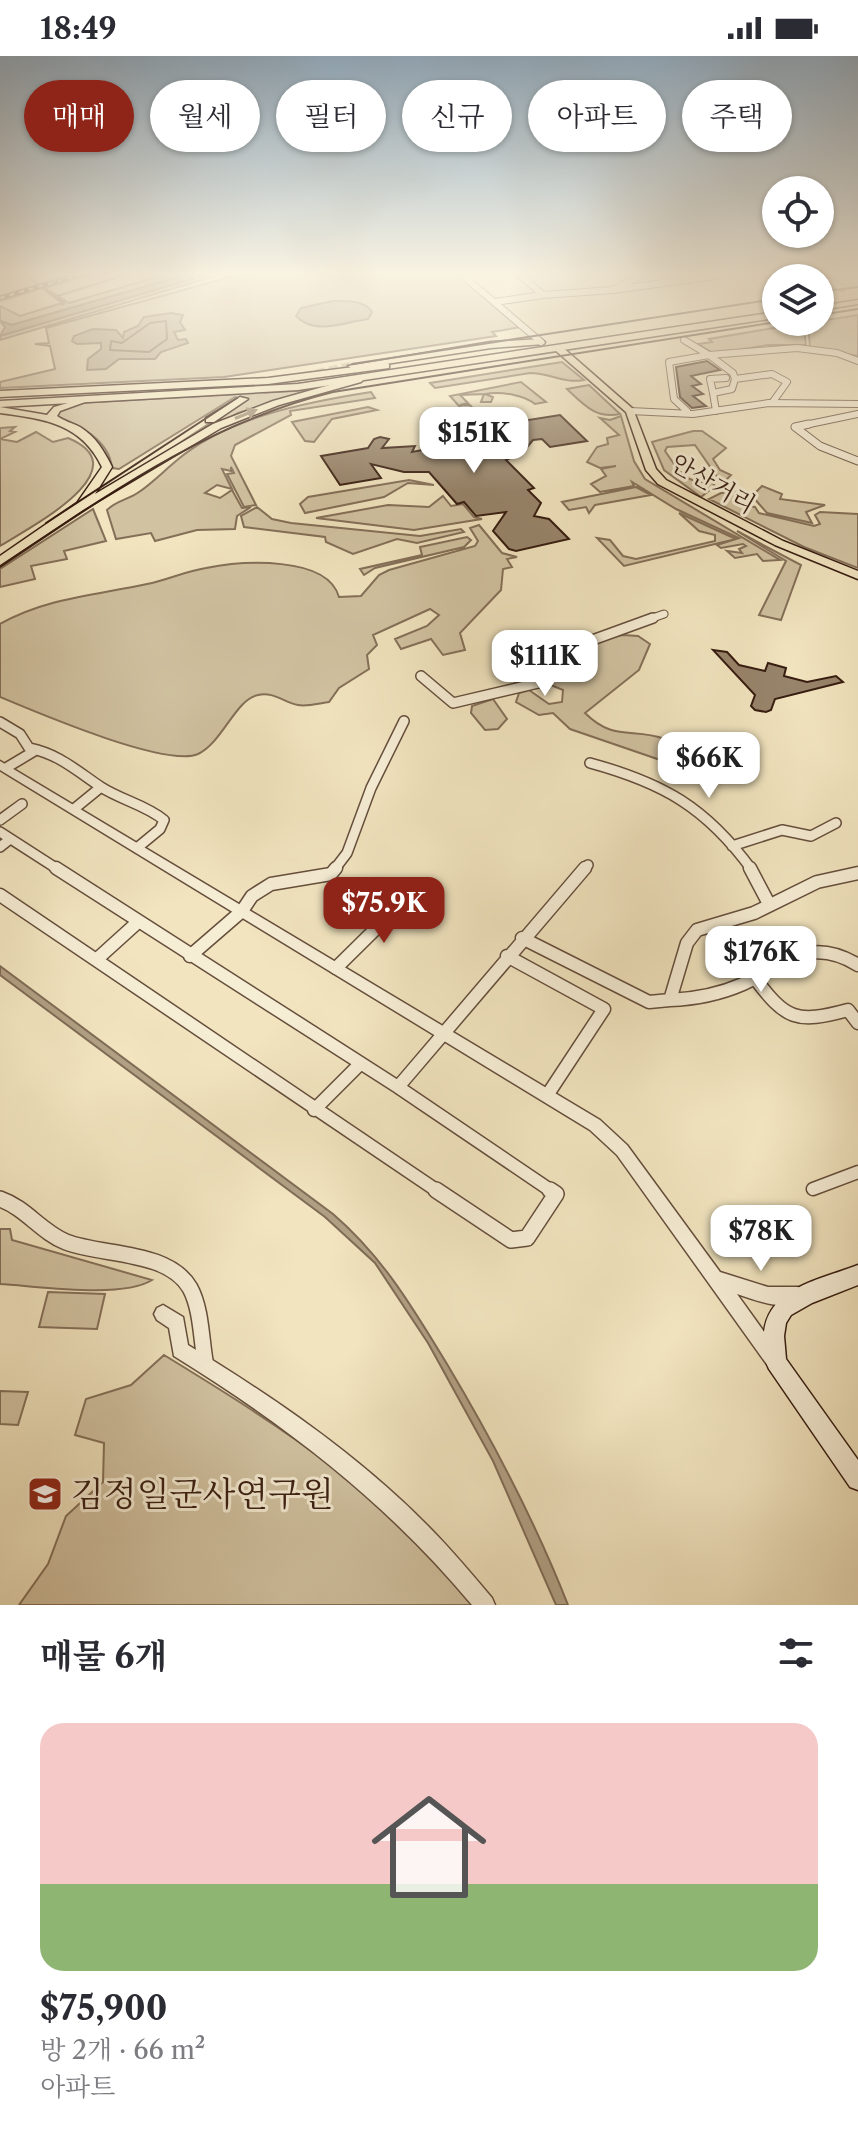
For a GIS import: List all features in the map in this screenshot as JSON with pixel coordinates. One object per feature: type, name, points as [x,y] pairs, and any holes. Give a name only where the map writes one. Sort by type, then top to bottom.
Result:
[{"type":"highway","points":[[0,394],[268,381],[385,366]]},
{"type":"main road","points":[[353,366],[483,346]]},
{"type":"main road","points":[[385,366],[513,346]]},
{"type":"main road","points":[[0,404],[270,390],[358,380],[569,346]]},
{"type":"main road","name":"안산거리","points":[[558,348],[630,411],[651,470],[662,482],[815,560],[858,575]]},
{"type":"main road","points":[[80,507],[217,426],[276,403],[358,380]]},
{"type":"main road","points":[[0,561],[243,399]]},
{"type":"main road","points":[[56,420],[51,416],[57,409],[82,400]]},
{"type":"main road","points":[[0,410],[71,425],[94,441],[107,467],[121,471],[135,469]]},
{"type":"main road","points":[[80,507],[107,467]]},
{"type":"main road","points":[[858,1275],[806,1295],[784,1308],[776,1320],[776,1362],[858,1479]]},
{"type":"street","points":[[694,346],[733,373],[732,389],[713,393]]},
{"type":"street","points":[[858,361],[837,353],[797,348],[709,355],[669,362],[674,399],[693,414],[772,403],[858,404]]},
{"type":"street","points":[[735,379],[766,374],[782,378],[787,386],[772,403]]},
{"type":"street","points":[[716,411],[710,379],[726,378]]},
{"type":"street","points":[[630,411],[687,411]]},
{"type":"street","points":[[858,414],[795,427],[820,446],[858,461]]},
{"type":"street","points":[[421,676],[453,703],[479,699],[538,683],[554,654],[664,614]]},
{"type":"street","points":[[190,956],[242,911],[252,896],[271,884],[316,879],[331,874],[340,864],[404,721]]},
{"type":"street","points":[[0,722],[20,734],[24,743],[85,772],[101,787],[164,820],[160,829],[137,848]]},
{"type":"street","points":[[3,767],[36,750]]},
{"type":"street","points":[[590,763],[667,790],[693,808],[754,871],[769,904]]},
{"type":"street","points":[[3,767],[595,1125],[622,1150],[776,1362]]},
{"type":"street","points":[[74,809],[101,787]]},
{"type":"street","points":[[0,820],[22,804]]},
{"type":"street","points":[[732,846],[782,830],[811,836],[836,823]]},
{"type":"street","points":[[0,895],[314,1110],[511,1240],[527,1238],[556,1194],[398,1087],[3,839]]},
{"type":"street","points":[[398,1087],[522,938],[588,865]]},
{"type":"street","points":[[670,1000],[685,948],[693,933],[702,926],[752,914],[815,881],[858,873]]},
{"type":"street","points":[[336,968],[408,897]]},
{"type":"street","points":[[96,960],[138,922]]},
{"type":"street","points":[[522,938],[649,1002],[697,1000],[764,970],[821,950],[847,957],[858,965]]},
{"type":"street","points":[[507,956],[604,1009],[548,1094]]},
{"type":"street","points":[[754,977],[780,1013],[797,1019],[814,1019],[848,1010],[858,1023]]},
{"type":"street","points":[[314,1110],[360,1064]]},
{"type":"street","points":[[813,1189],[858,1172]]},
{"type":"street","points":[[0,1199],[23,1208],[41,1230],[67,1243],[153,1263],[183,1276],[191,1291],[206,1366]]},
{"type":"street","points":[[714,1278],[768,1296],[806,1295]]},
{"type":"street","points":[[163,1314],[177,1323],[180,1350],[275,1410],[350,1467],[462,1575],[485,1605]]},
{"type":"shaded area","points":[[50,346],[428,346],[224,377],[0,388],[0,382],[55,369]]},
{"type":"shaded area","points":[[702,346],[760,346],[714,354]]},
{"type":"shaded area","points":[[810,346],[858,346],[858,356],[810,348]]},
{"type":"shaded area","points":[[562,362],[584,380],[570,381],[530,373],[435,388],[430,383]]},
{"type":"shaded area","points":[[521,382],[546,402],[535,404],[519,396],[498,393],[485,394],[493,397],[491,402],[481,402],[484,394],[460,395],[468,403],[460,405],[470,405],[475,411],[471,412],[461,408],[450,396]]},
{"type":"shaded area","points":[[589,385],[620,414],[597,413],[567,389]]},
{"type":"shaded area","points":[[311,390],[238,413],[169,450],[245,400],[235,397],[119,469],[112,468],[105,449],[91,434],[55,416],[56,411],[77,403]]},
{"type":"shaded area","points":[[371,392],[375,398],[290,411],[291,415],[235,445],[231,456],[256,505],[244,507],[227,474],[234,473],[231,467],[231,471],[222,469],[232,489],[217,485],[205,493],[220,498],[232,490],[242,508],[251,507],[237,516],[235,529],[197,530],[155,541],[151,533],[116,539],[107,510],[144,489],[196,446],[243,422],[295,407]]},
{"type":"shaded area","points":[[368,407],[377,410],[332,419],[314,442],[305,441],[292,422]]},
{"type":"shaded area","points":[[621,416],[634,461],[645,479],[780,560],[763,561],[757,554],[735,558],[727,551],[742,553],[739,549],[746,546],[721,548],[717,545],[739,538],[676,509],[632,482],[634,486],[600,492],[591,484],[606,476],[601,469],[616,466],[600,468],[587,462],[597,447],[608,444],[607,438],[619,435],[600,418],[610,420]]},
{"type":"shaded area","points":[[15,427],[10,431],[15,432],[0,439],[0,428]]},
{"type":"shaded area","points":[[702,431],[726,448],[713,459],[720,470],[731,475],[722,484],[695,445],[667,447],[665,451],[684,475],[695,481],[711,481],[715,486],[701,497],[664,470],[652,442]]},
{"type":"shaded area","points":[[36,432],[53,442],[68,438],[88,451],[93,465],[87,481],[73,497],[0,546],[0,439],[17,442]]},
{"type":"shaded area","points":[[409,480],[434,485],[408,483],[384,497],[305,513],[300,504],[308,497]]},
{"type":"shaded area","points":[[762,486],[782,494],[780,499],[825,505],[806,512],[812,523],[767,513],[752,496]]},
{"type":"shaded area","points":[[636,487],[651,495],[595,505],[589,513],[586,507],[569,510],[562,502]]},
{"type":"shaded area","points":[[734,492],[751,501],[748,506],[755,507],[759,513],[814,526],[820,524],[815,515],[820,512],[858,514],[858,568],[804,547],[709,499],[721,493]]},
{"type":"shaded area","points":[[443,496],[451,506],[463,504],[474,517],[482,519],[414,530],[316,518],[388,505],[429,507]]},
{"type":"shaded area","points":[[257,507],[272,519],[291,523],[420,536],[461,529],[464,532],[417,543],[397,539],[353,554],[326,542],[325,537],[244,527],[241,516]]},
{"type":"shaded area","points":[[93,509],[106,541],[64,551],[67,559],[31,566],[35,579],[0,587],[0,569]]},
{"type":"shaded area","points":[[679,513],[736,539],[624,566],[597,538],[610,540],[623,556],[636,559],[715,541],[715,535],[699,531]]},
{"type":"shaded area","points":[[479,525],[502,553],[517,557],[507,559],[512,567],[503,569],[501,590],[460,633],[465,650],[443,655],[431,639],[401,649],[395,639],[427,626],[439,615],[430,609],[373,635],[377,645],[367,655],[369,669],[339,688],[329,702],[302,705],[269,695],[250,698],[215,740],[198,754],[182,756],[131,746],[0,697],[0,624],[35,608],[199,569],[261,563],[282,564],[318,574],[331,583],[339,597],[361,596],[379,575],[389,570],[475,546],[478,541],[470,528]]},
{"type":"shaded area","points":[[737,531],[801,565],[781,620],[759,615],[786,561]]},
{"type":"shaded area","points":[[467,537],[471,540],[464,547],[375,568],[364,575],[360,569],[422,555],[420,547]]},
{"type":"shaded area","points":[[623,635],[638,636],[650,644],[639,670],[585,713],[605,728],[654,736],[677,744],[708,766],[710,779],[695,780],[666,762],[570,729],[553,713],[539,715],[516,702],[519,693],[529,690],[549,704],[562,702],[563,690],[541,681],[511,685],[529,677],[533,655],[565,644]]},
{"type":"shaded area","points":[[493,699],[507,719],[498,729],[485,730],[471,713],[472,706]]},
{"type":"shaded area","points":[[0,1229],[10,1229],[12,1240],[152,1280],[138,1286],[100,1290],[0,1284]]},
{"type":"shaded area","points":[[48,1292],[105,1294],[97,1329],[39,1327]]},
{"type":"shaded area","points":[[164,1355],[249,1408],[331,1465],[407,1530],[473,1605],[19,1605],[48,1564],[66,1516],[103,1482],[104,1443],[75,1435],[86,1399],[131,1385]]},
{"type":"shaded area","points":[[0,1391],[28,1392],[18,1425],[0,1424]]},
{"type":"water","points":[[101,346],[178,346],[161,352],[155,359],[119,359],[106,369],[87,370],[88,359]]},
{"type":"water","points":[[0,966],[333,1214],[367,1248],[409,1303],[481,1422],[527,1512],[568,1605],[556,1605],[493,1461],[428,1343],[375,1263],[325,1217],[0,975]]},
{"type":"building","points":[[707,361],[720,370],[691,376],[701,384],[692,386],[703,394],[693,396],[706,406],[692,408],[680,397],[676,367]]},
{"type":"building","points":[[560,415],[587,441],[550,447],[542,439],[533,440],[523,452],[506,460],[534,488],[528,490],[541,503],[534,516],[549,519],[569,539],[516,551],[509,549],[493,531],[506,512],[476,516],[464,502],[457,504],[429,472],[404,472],[371,464],[381,478],[340,485],[321,456],[368,448],[374,439],[380,437],[389,439],[382,448],[415,446],[412,452],[493,437],[483,434],[516,422]]},
{"type":"building","points":[[713,650],[727,652],[739,665],[765,671],[768,663],[786,668],[784,676],[807,682],[836,676],[843,682],[775,699],[771,710],[766,712],[755,710],[751,706],[755,695]]},
{"type":"tunnel","points":[[243,399],[293,379],[353,366]]},
{"type":"tram line","points":[[352,364],[468,346]]},
{"type":"tram line","points":[[0,567],[159,464],[243,422],[287,406],[333,392],[622,346]]},
{"type":"tram line","points":[[46,523],[237,398]]},
{"type":"place","name":"김정일군사연구원","points":[[45,1494]]}]
